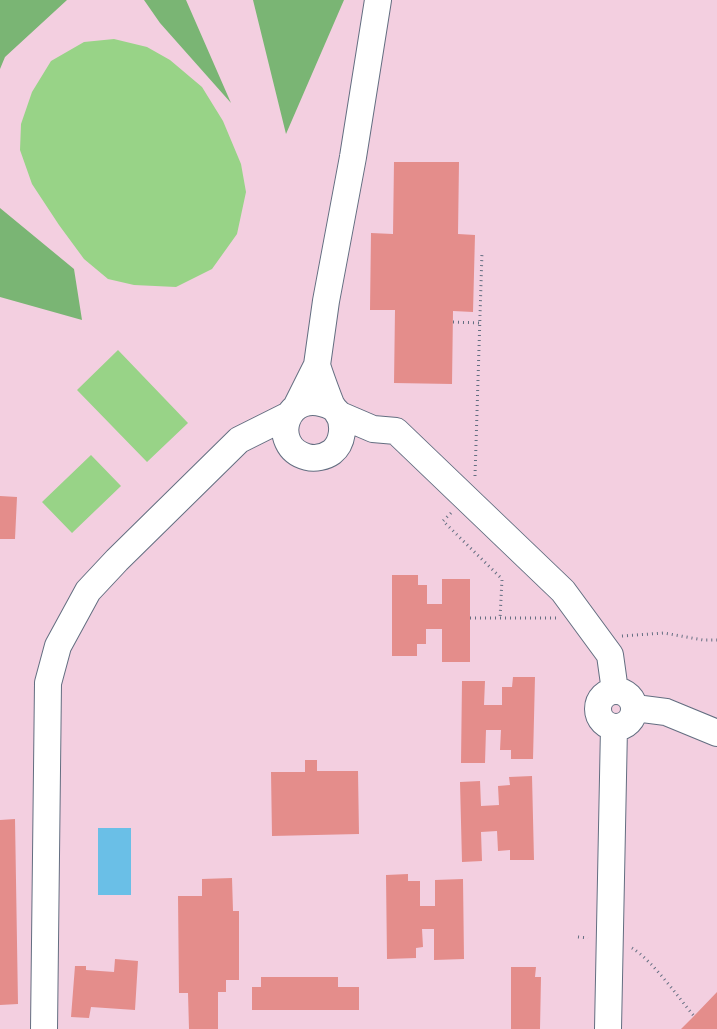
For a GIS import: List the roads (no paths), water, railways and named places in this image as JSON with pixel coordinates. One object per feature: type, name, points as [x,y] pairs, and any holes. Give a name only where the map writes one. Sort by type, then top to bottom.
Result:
[{"type":"lane","points":[[317,365],[342,424],[342,434],[332,452],[322,457],[311,458],[301,455],[292,449],[290,421],[317,365],[326,301],[353,157],[378,0]]},
{"type":"lane","points":[[44,1029],[48,683],[58,646],[88,591],[116,560],[239,440],[257,430],[290,421],[307,401],[320,401],[335,411],[373,429],[396,431],[563,591],[610,654],[615,691]]},
{"type":"lane","points":[[338,444],[373,429]]},
{"type":"lane","points":[[615,691],[621,692],[630,698],[634,708],[631,720],[621,727],[614,728],[600,718],[598,706],[604,696],[615,691]]},
{"type":"lane","points":[[634,708],[666,712],[717,733]]},
{"type":"lane","points":[[608,1029],[614,728]]},
{"type":"water","points":[[98,828],[131,828],[131,895],[98,895]]}]
